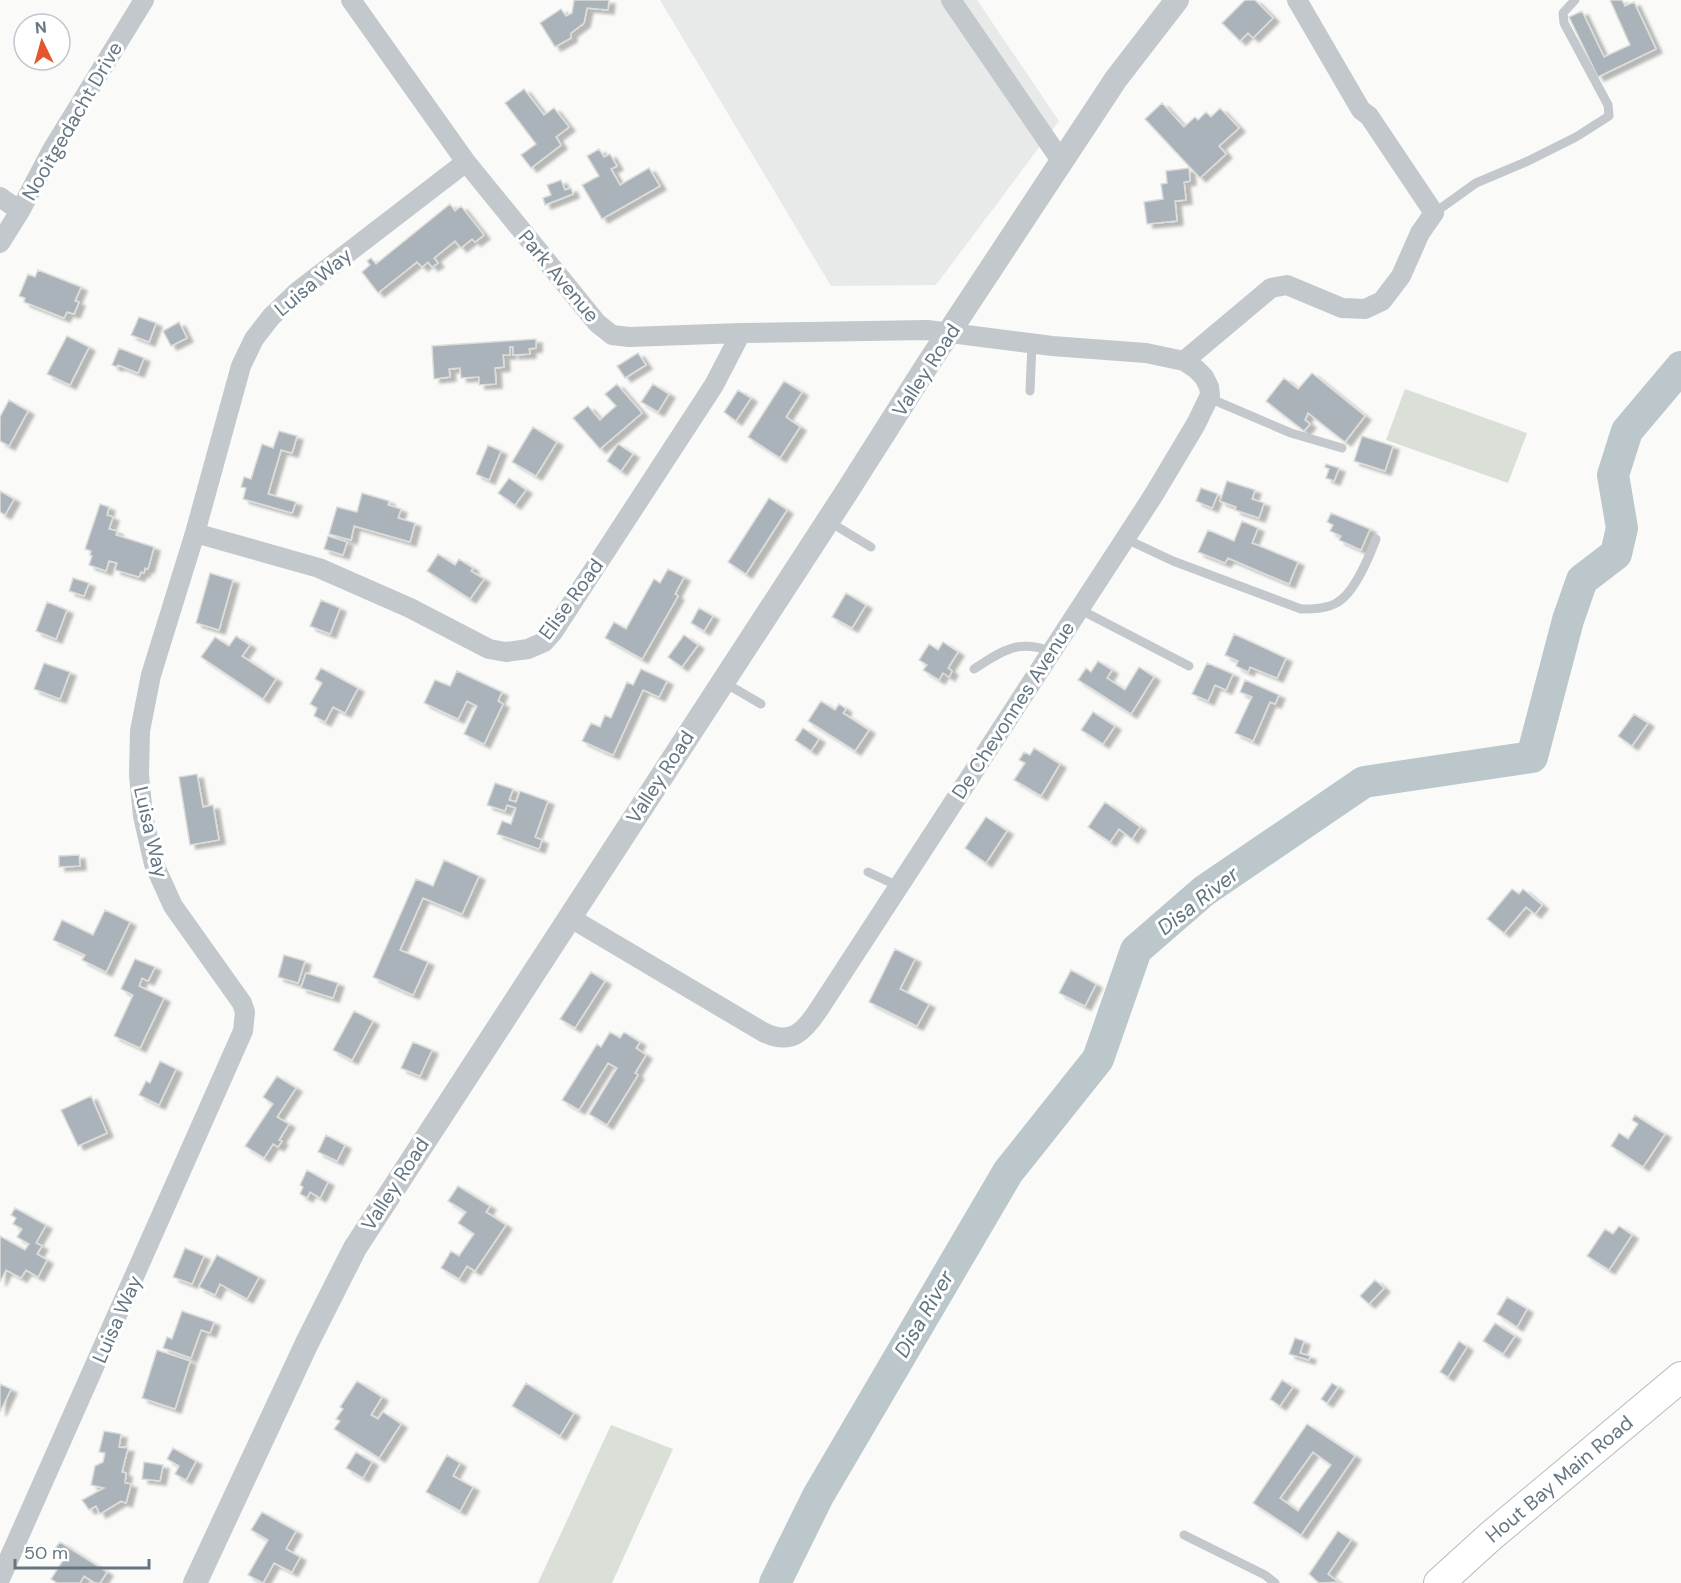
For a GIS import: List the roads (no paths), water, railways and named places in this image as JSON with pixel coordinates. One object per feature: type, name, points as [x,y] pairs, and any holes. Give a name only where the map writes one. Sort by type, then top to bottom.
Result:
[{"type":"main road","name":"Hout Bay Main Road","points":[[1439,1583],[1485,1541],[1678,1388]]},
{"type":"street","name":"Nooitgedacht Drive","points":[[0,243],[20,211],[52,150],[144,0]]},
{"type":"street","name":"Park Avenue","points":[[351,0],[466,162],[606,331],[619,337],[927,330],[950,333]]},
{"type":"street","points":[[951,0],[1062,162]]},
{"type":"street","name":"Valley Road","points":[[195,1583],[307,1343],[355,1248],[926,367],[1116,79],[1177,0]]},
{"type":"street","points":[[1184,361],[1271,288],[1287,285],[1342,308],[1365,309],[1382,301],[1401,276],[1420,234],[1434,213],[1370,116],[1361,110],[1297,0]]},
{"type":"street","name":"Luisa Way","points":[[0,1579],[243,1031],[242,1003],[173,906],[154,864],[143,816],[139,775],[140,731],[145,697],[195,533],[241,366],[254,339],[271,317],[297,292],[466,162]]},
{"type":"street","points":[[0,197],[20,211]]},
{"type":"street","name":"Elise Road","points":[[195,533],[319,568],[410,608],[489,650],[506,652],[537,646],[553,632],[714,385],[741,333]]},
{"type":"street","points":[[950,333],[1032,344],[1146,353],[1184,361],[1204,377],[1209,387],[1209,398]]},
{"type":"street","name":"De Chevonnes Avenue","points":[[569,917],[763,1032],[780,1038],[800,1032],[813,1018],[1125,538],[1196,424],[1209,398]]},
{"type":"lane","points":[[1434,213],[1476,183],[1576,137],[1609,116],[1608,105],[1564,22],[1563,13],[1575,0]]},
{"type":"lane","points":[[1030,391],[1032,344]]},
{"type":"lane","points":[[1209,398],[1291,433],[1342,448]]},
{"type":"lane","points":[[828,521],[872,547]]},
{"type":"lane","points":[[1125,538],[1173,561],[1301,609],[1318,609],[1338,602],[1363,571],[1376,539]]},
{"type":"lane","points":[[1079,609],[1189,666]]},
{"type":"lane","points":[[974,669],[1002,651],[1017,646],[1039,647],[1050,651]]},
{"type":"lane","points":[[723,681],[760,704]]},
{"type":"lane","points":[[868,872],[898,886]]},
{"type":"lane","points":[[1184,1535],[1265,1575],[1275,1583]]},
{"type":"waterway","name":"Disa River","points":[[775,1583],[818,1496],[1008,1172],[1098,1059],[1136,950],[1204,891],[1364,782],[1532,757],[1568,620],[1582,580],[1616,554],[1622,528],[1613,475],[1627,431],[1681,367]]}]
